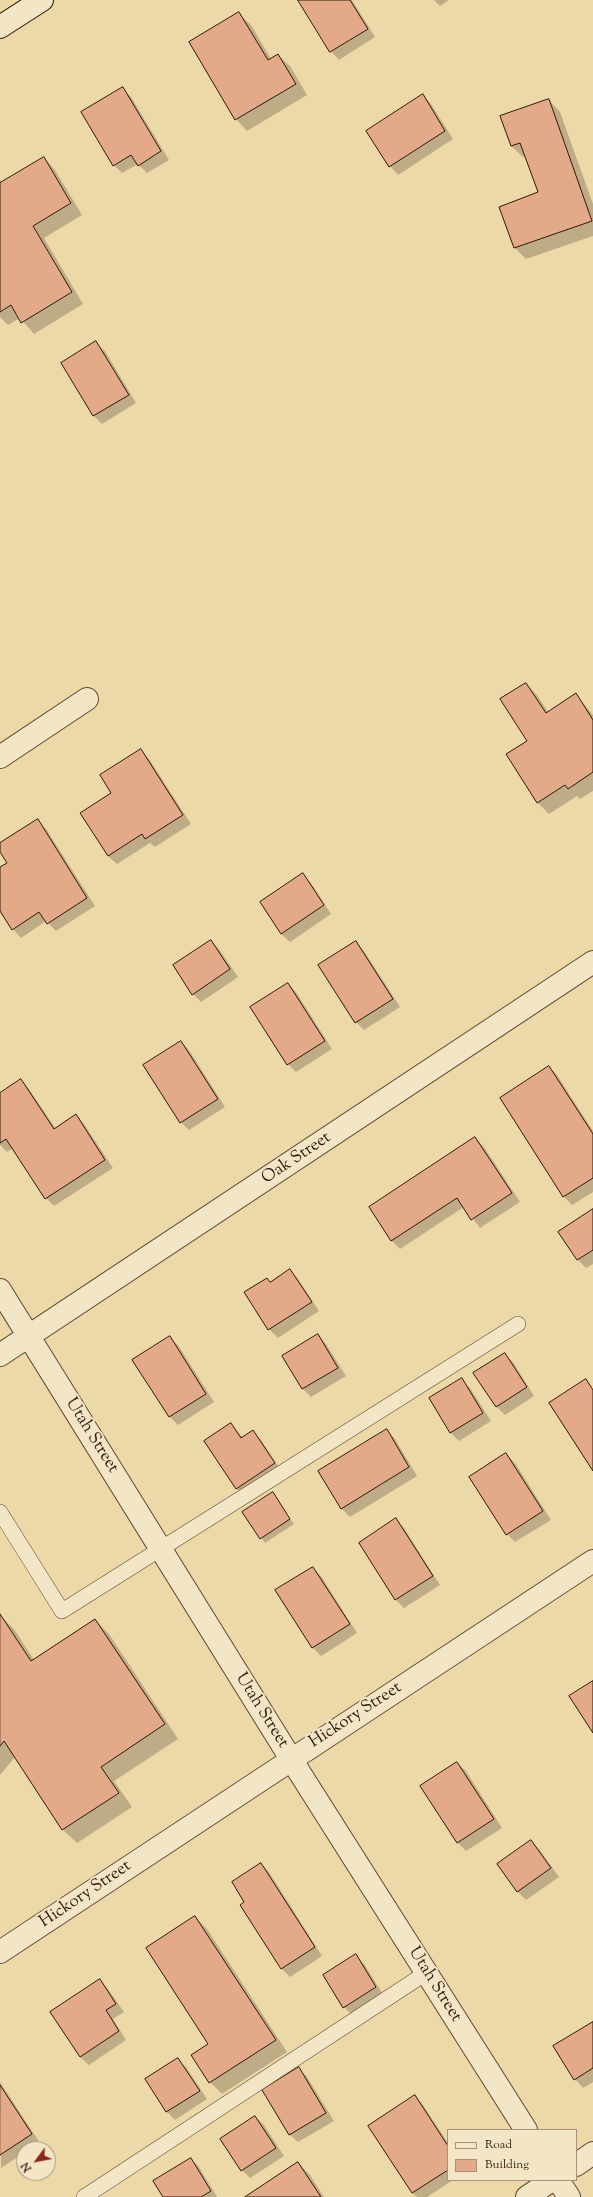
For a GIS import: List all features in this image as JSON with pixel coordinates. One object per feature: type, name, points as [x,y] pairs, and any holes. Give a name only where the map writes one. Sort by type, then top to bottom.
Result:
[{"type":"street","points":[[0,27],[42,0]]},
{"type":"street","points":[[0,757],[87,699]]},
{"type":"street","name":"Oak Street","points":[[0,1355],[593,962]]},
{"type":"street","name":"Utah Street","points":[[0,1290],[291,1759],[525,2129]]},
{"type":"street","name":"Hickory Street","points":[[0,1952],[593,1561]]},
{"type":"street","points":[[577,2164],[593,2154]]},
{"type":"street","points":[[527,2197],[551,2181]]},
{"type":"street","points":[[559,2181],[569,2197]]},
{"type":"lane","points":[[0,1512],[62,1611],[162,1550],[518,1324]]},
{"type":"lane","points":[[84,2197],[426,1973]]},
{"type":"building","points":[[298,0],[350,0],[368,29],[330,52]]},
{"type":"building","points":[[239,12],[268,60],[278,54],[296,84],[235,120],[189,42]]},
{"type":"building","points":[[123,87],[161,151],[138,166],[131,155],[113,166],[81,112]]},
{"type":"building","points":[[423,94],[445,131],[389,167],[366,131]]},
{"type":"building","points":[[549,99],[592,221],[514,248],[499,207],[538,192],[520,143],[511,146],[500,116]]},
{"type":"building","points":[[44,157],[71,203],[33,226],[72,292],[21,323],[11,305],[0,312],[0,183]]},
{"type":"building","points":[[96,341],[129,395],[93,416],[61,363]]},
{"type":"building","points":[[526,683],[546,713],[576,693],[593,720],[593,772],[568,789],[565,785],[537,803],[506,754],[527,741],[500,699]]},
{"type":"building","points":[[141,749],[183,815],[145,839],[142,834],[108,856],[80,813],[111,793],[100,775]]},
{"type":"building","points":[[38,819],[87,898],[47,924],[39,912],[12,930],[0,911],[0,867],[7,863],[0,852],[0,843]]},
{"type":"building","points":[[303,873],[324,905],[281,934],[260,902]]},
{"type":"building","points":[[211,940],[230,969],[192,995],[173,965]]},
{"type":"building","points":[[356,941],[393,999],[355,1023],[318,965]]},
{"type":"building","points":[[288,983],[325,1041],[287,1065],[250,1007]]},
{"type":"building","points":[[181,1041],[218,1099],[180,1123],[143,1065]]},
{"type":"building","points":[[549,1066],[593,1134],[593,1178],[563,1197],[500,1098]]},
{"type":"building","points":[[21,1079],[54,1129],[76,1114],[105,1160],[45,1199],[6,1139],[0,1143],[0,1093]]},
{"type":"building","points":[[475,1137],[512,1193],[471,1220],[457,1198],[391,1241],[369,1207]]},
{"type":"building","points":[[593,1209],[593,1250],[577,1260],[558,1232]]},
{"type":"building","points":[[290,1269],[312,1302],[268,1330],[244,1292],[267,1278],[270,1282]]},
{"type":"building","points":[[318,1334],[338,1368],[302,1389],[282,1356]]},
{"type":"building","points":[[170,1336],[206,1394],[169,1417],[132,1360]]},
{"type":"building","points":[[505,1353],[527,1387],[496,1407],[473,1373]]},
{"type":"building","points":[[462,1378],[483,1413],[450,1433],[429,1398]]},
{"type":"building","points":[[586,1379],[593,1390],[593,1471],[549,1403]]},
{"type":"building","points":[[231,1423],[241,1438],[253,1430],[275,1463],[236,1489],[204,1441]]},
{"type":"building","points":[[387,1429],[409,1467],[341,1509],[318,1471]]},
{"type":"building","points":[[506,1453],[543,1511],[506,1535],[469,1477]]},
{"type":"building","points":[[273,1492],[290,1519],[260,1539],[242,1512]]},
{"type":"building","points":[[396,1518],[433,1576],[395,1600],[359,1543]]},
{"type":"building","points":[[313,1567],[350,1624],[312,1648],[275,1590]]},
{"type":"building","points":[[0,1614],[31,1661],[95,1619],[165,1724],[101,1767],[119,1793],[62,1830],[4,1741],[0,1746]]},
{"type":"building","points":[[593,1681],[593,1733],[569,1696]]},
{"type":"building","points":[[457,1762],[494,1819],[457,1843],[420,1786]]},
{"type":"building","points":[[531,1840],[551,1868],[517,1892],[497,1864]]},
{"type":"building","points":[[261,1863],[315,1947],[281,1969],[240,1905],[244,1902],[232,1882]]},
{"type":"building","points":[[195,1916],[276,2040],[209,2083],[191,2055],[208,2044],[146,1948]]},
{"type":"building","points":[[356,1954],[376,1987],[343,2008],[323,1975]]},
{"type":"building","points":[[100,1979],[116,2004],[106,2010],[119,2031],[80,2057],[50,2012]]},
{"type":"building","points":[[593,2022],[593,2068],[574,2080],[553,2046]]},
{"type":"building","points":[[178,2058],[200,2091],[166,2112],[145,2079]]},
{"type":"building","points":[[299,2067],[326,2113],[289,2135],[262,2090]]},
{"type":"building","points":[[0,2085],[32,2134],[21,2141],[16,2141],[16,2144],[0,2155]]},
{"type":"building","points":[[415,2095],[447,2144],[447,2171],[412,2193],[368,2126]]},
{"type":"building","points":[[255,2116],[276,2148],[241,2171],[220,2139]]},
{"type":"building","points":[[191,2158],[211,2191],[201,2197],[163,2197],[153,2181]]},
{"type":"building","points":[[298,2162],[321,2197],[245,2197]]}]
